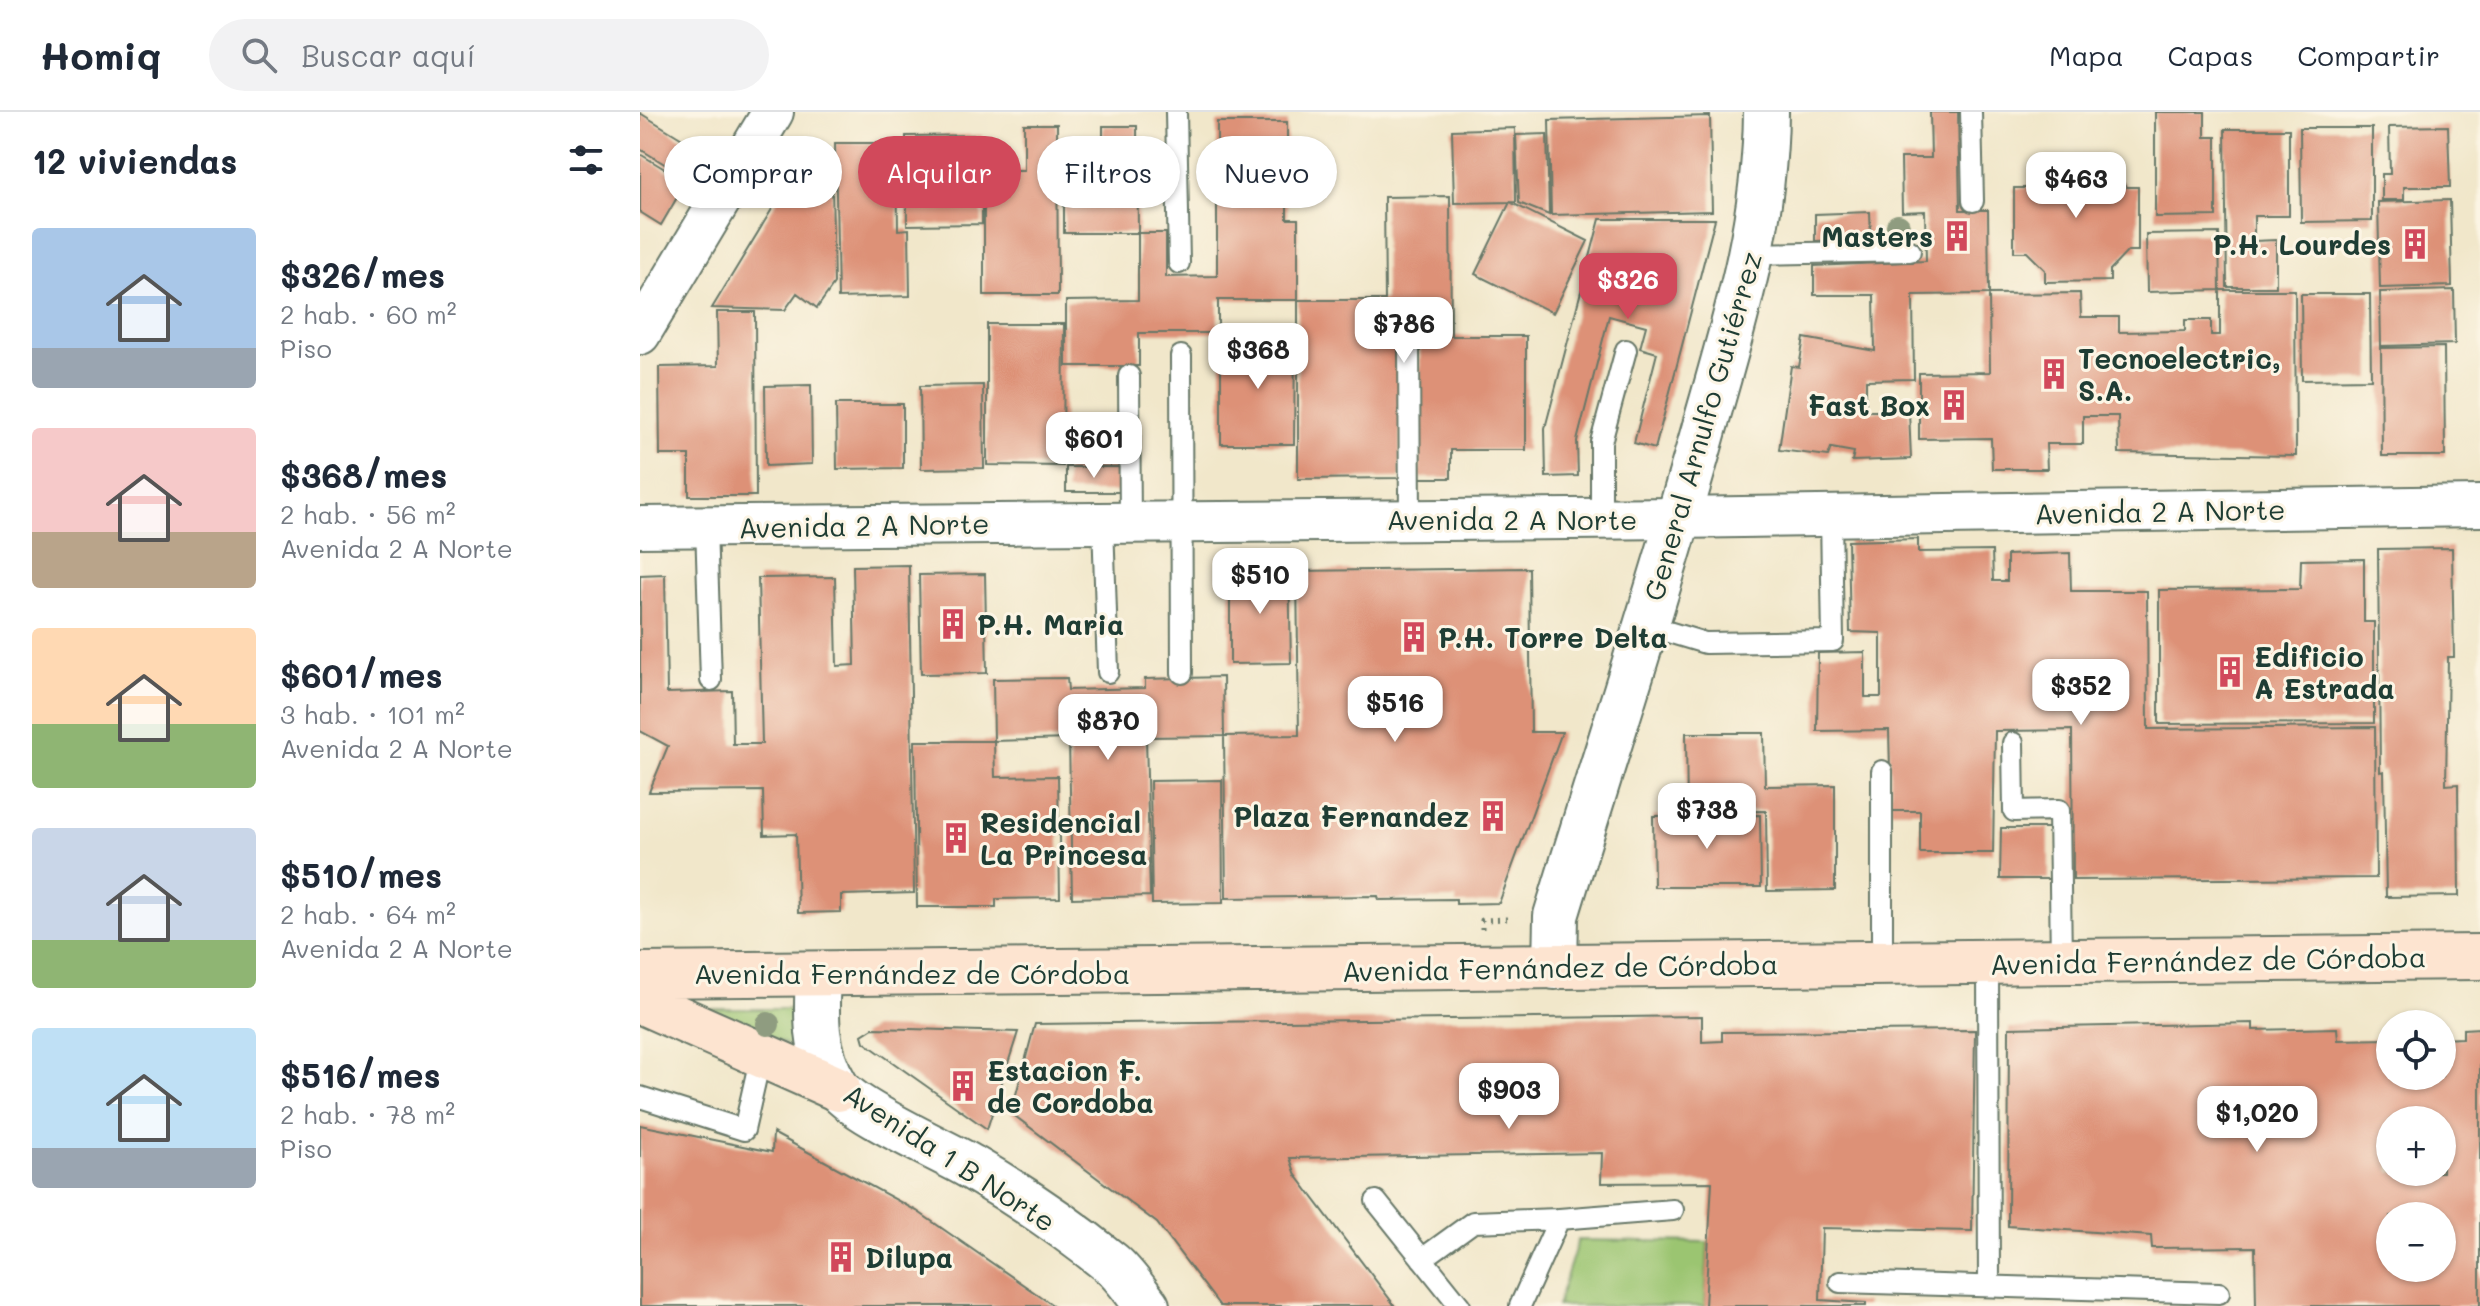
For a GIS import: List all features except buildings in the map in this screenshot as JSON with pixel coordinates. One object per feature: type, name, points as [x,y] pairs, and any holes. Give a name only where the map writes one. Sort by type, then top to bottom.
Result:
[{"type":"main road","name":"Avenida Fernández de Córdoba","points":[[640,975],[2480,957]]},
{"type":"main road","points":[[640,1001],[838,1089]]},
{"type":"street","points":[[640,334],[773,112]]},
{"type":"street","name":"General Arnulfo Gutiérrez","points":[[1555,967],[1556,916],[1679,518],[1752,254],[1765,170],[1766,112]]},
{"type":"street","name":"Avenida 2 A Norte","points":[[640,527],[1679,518],[2480,506]]},
{"type":"street","name":"Avenida 1 B Norte","points":[[818,975],[816,1020],[820,1054],[838,1089],[868,1111],[974,1169],[1038,1211],[1114,1266],[1147,1306]]},
{"type":"lane","points":[[1176,112],[1179,263]]},
{"type":"lane","points":[[1971,112],[1973,201]]},
{"type":"lane","points":[[1752,254],[1910,251]]},
{"type":"lane","points":[[1409,344],[1410,520]]},
{"type":"lane","points":[[1601,518],[1601,442],[1626,350]]},
{"type":"lane","points":[[1181,356],[1182,673]]},
{"type":"lane","points":[[1108,672],[1116,522],[1129,376]]},
{"type":"lane","points":[[1645,625],[1705,643],[1833,641],[1831,516]]},
{"type":"lane","points":[[706,526],[711,680]]},
{"type":"lane","points":[[2013,743],[2014,811],[2059,810],[2061,962]]},
{"type":"lane","points":[[1882,771],[1882,964]]},
{"type":"lane","points":[[1988,963],[1989,1286]]},
{"type":"lane","points":[[640,1097],[744,1130],[761,1055]]},
{"type":"lane","points":[[1376,1201],[1460,1306]]},
{"type":"lane","points":[[1422,1259],[1473,1222],[1673,1210]]},
{"type":"lane","points":[[1520,1306],[1559,1219]]},
{"type":"lane","points":[[1840,1282],[1989,1286],[2074,1297],[2219,1293]]},
{"type":"green space","points":[[698,1009],[793,1009],[797,1013],[798,1049]]},
{"type":"green space","points":[[1578,1240],[1708,1242],[1705,1306],[1557,1306]]},
{"type":"place","name":"Masters","points":[[1957,236]]},
{"type":"place","name":"P.H. Lourdes","points":[[2415,244]]},
{"type":"place","name":"Tecnoelectric, S.A.","points":[[2054,374]]},
{"type":"place","name":"Fast Box","points":[[1954,405]]},
{"type":"place","name":"P.H. Maria","points":[[953,624]]},
{"type":"place","name":"P.H. Torre Delta","points":[[1414,637]]},
{"type":"place","name":"Edificio A Estrada","points":[[2230,672]]},
{"type":"place","name":"Plaza Fernandez","points":[[1493,816]]},
{"type":"place","name":"Residencial La Princesa","points":[[956,838]]},
{"type":"place","name":"Estacion F. de Cordoba","points":[[963,1086]]},
{"type":"place","name":"Dilupa","points":[[841,1257]]}]
